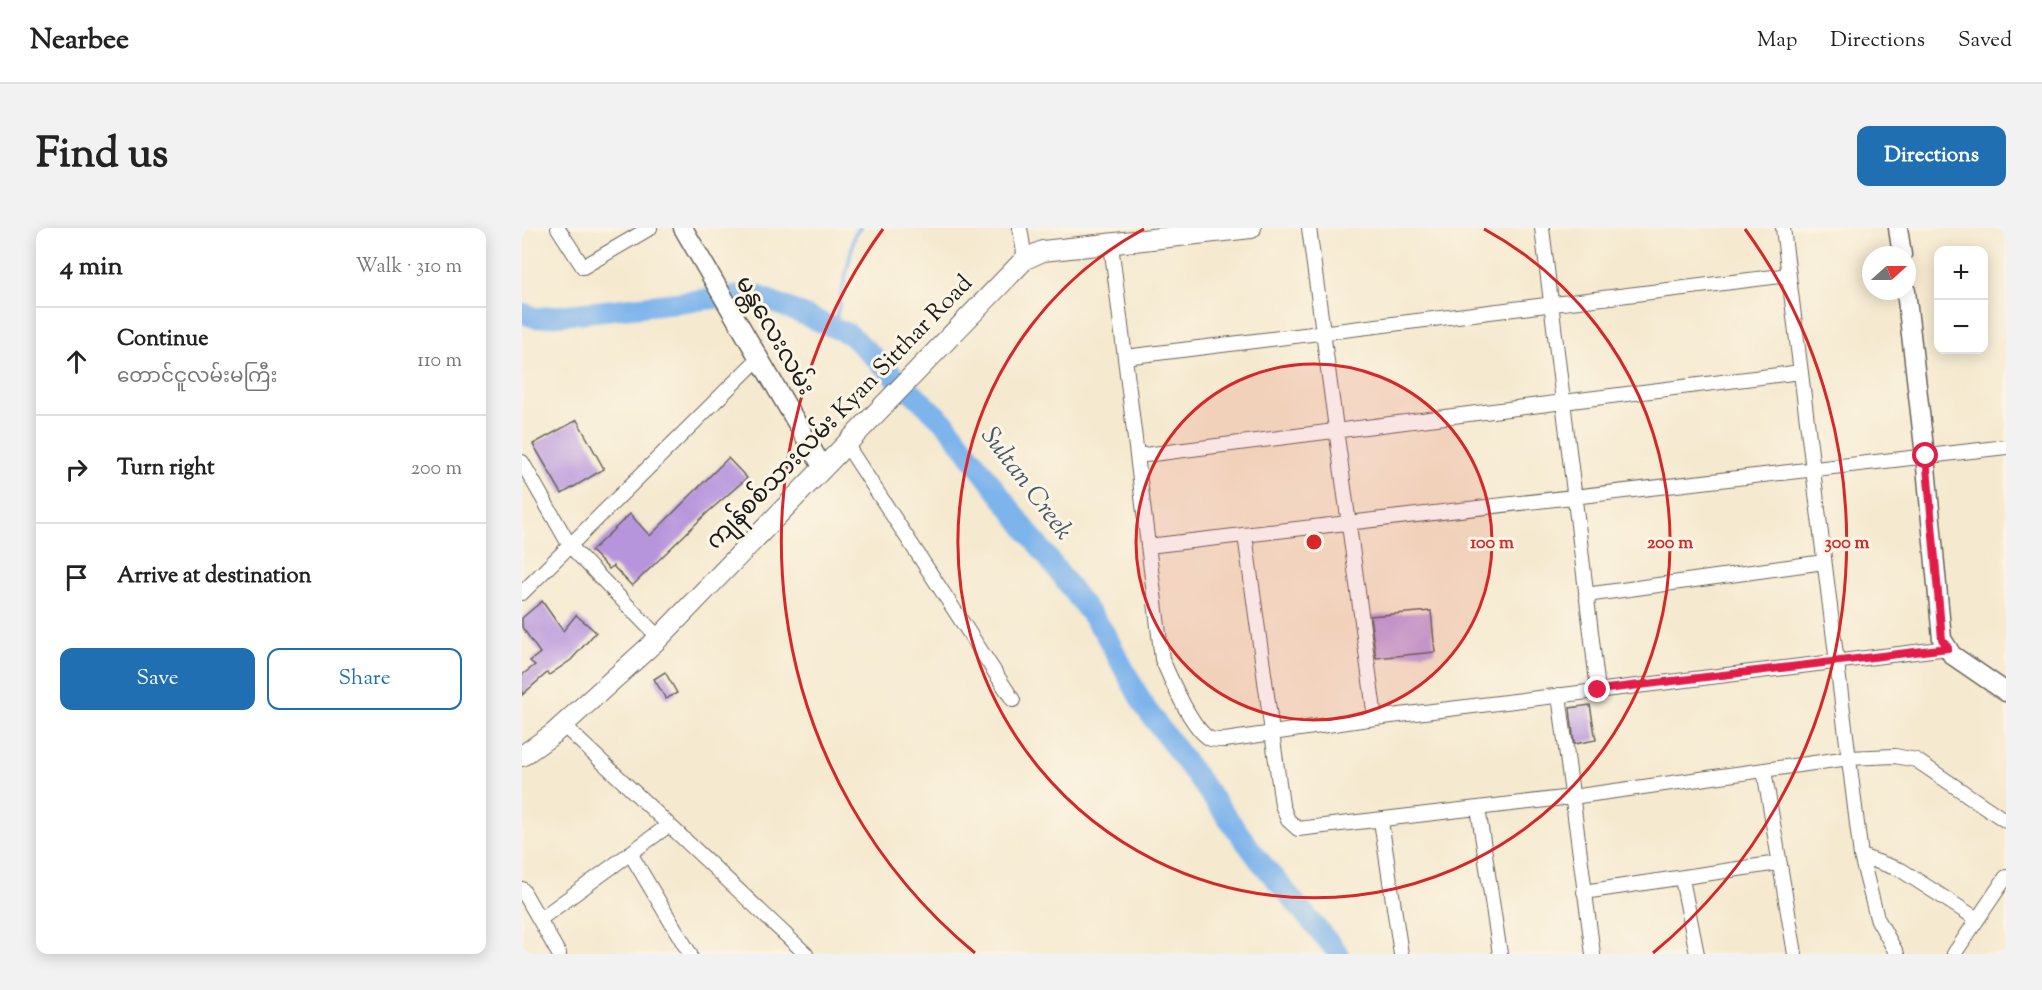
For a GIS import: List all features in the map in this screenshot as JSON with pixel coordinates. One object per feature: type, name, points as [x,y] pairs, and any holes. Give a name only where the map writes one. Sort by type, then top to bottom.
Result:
[{"type":"main road","name":"ကျန်စစ်သားလမ်း Kyan Sitthar Road","points":[[522,756],[563,725],[659,638],[1025,259],[1044,251],[1251,228]]},
{"type":"street","points":[[558,228],[583,267],[651,228]]},
{"type":"street","name":"မန္တလေးလမ်း","points":[[683,228],[823,468]]},
{"type":"street","points":[[1020,228],[1025,259]]},
{"type":"street","points":[[1309,228],[1375,718]]},
{"type":"street","points":[[1542,228],[1598,690]]},
{"type":"street","points":[[1783,228],[1861,856],[1877,918],[1897,954]]},
{"type":"street","points":[[1898,228],[1901,246]]},
{"type":"street","points":[[1111,244],[1161,659],[1179,697],[1199,728],[1209,738],[1225,741],[1375,718],[1948,648]]},
{"type":"street","points":[[1125,357],[1789,275]]},
{"type":"street","points":[[1907,300],[1926,456],[1942,639],[1952,655],[2006,692]]},
{"type":"street","points":[[522,593],[759,358]]},
{"type":"street","points":[[1137,456],[1801,372]]},
{"type":"street","points":[[846,444],[1013,700]]},
{"type":"street","points":[[1148,546],[2006,447]]},
{"type":"street","points":[[522,462],[570,546],[659,638]]},
{"type":"street","points":[[1245,535],[1282,805],[1288,820],[1298,829],[1572,797],[1849,758],[1895,756],[1916,760],[2006,821]]},
{"type":"street","points":[[1586,595],[1824,562]]},
{"type":"street","points":[[1559,695],[1593,954]]},
{"type":"street","points":[[563,725],[806,954]]},
{"type":"street","points":[[1764,770],[1778,862],[1796,954]]},
{"type":"street","points":[[1478,808],[1500,954]]},
{"type":"street","points":[[1381,820],[1401,954]]},
{"type":"street","points":[[540,919],[669,825]]},
{"type":"street","points":[[630,853],[690,954]]},
{"type":"street","points":[[1861,856],[1901,870],[1977,919]]},
{"type":"street","points":[[1584,892],[1682,879],[1778,862]]},
{"type":"street","points":[[1954,954],[2006,877]]},
{"type":"street","points":[[1682,879],[1696,954]]},
{"type":"street","points":[[522,889],[559,954]]},
{"type":"building","points":[[577,420],[604,469],[562,494],[533,444]]},
{"type":"building","points":[[728,458],[747,478],[708,512],[632,586],[613,566],[609,569],[591,551],[630,514],[650,536]]},
{"type":"building","points":[[542,601],[563,631],[576,615],[596,632],[571,660],[549,675],[547,673],[522,695],[522,675],[535,665],[530,661],[540,653],[522,627],[522,618]]},
{"type":"building","points":[[1431,611],[1435,652],[1376,658],[1370,616]]},
{"type":"building","points":[[665,672],[677,693],[666,699],[654,679]]},
{"type":"building","points":[[1590,705],[1596,740],[1574,744],[1570,708]]},
{"type":"waterway","points":[[834,327],[855,234],[860,228]]},
{"type":"waterway","name":"Sultan Creek","points":[[522,313],[536,318],[754,294],[849,334],[947,425],[1104,632],[1144,706],[1259,860],[1339,954]]},
{"type":"route","points":[[1598,690],[1948,648],[1942,639],[1926,456]]}]
